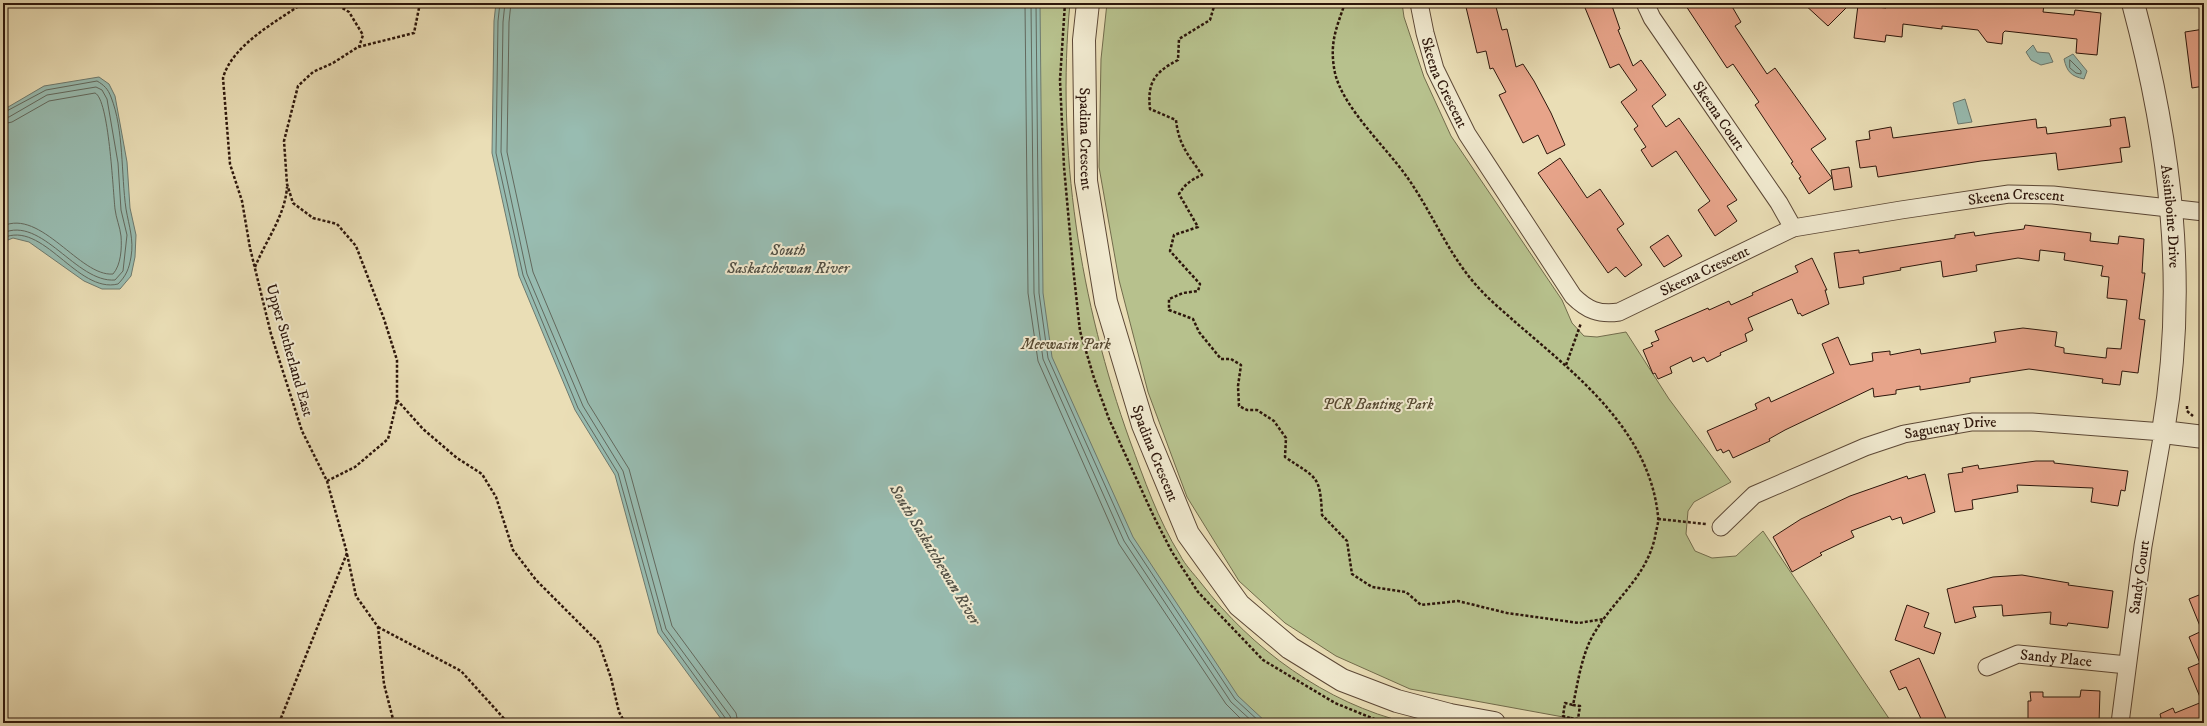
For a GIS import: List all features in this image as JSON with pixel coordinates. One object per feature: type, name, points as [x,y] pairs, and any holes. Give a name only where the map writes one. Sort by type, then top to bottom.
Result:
[{"type":"street","name":"Spadina Crescent","points":[[1088,3],[1084,40],[1086,181],[1106,302],[1143,425],[1188,534],[1239,605],[1290,648],[1335,676],[1397,701],[1450,715],[1494,723]]},
{"type":"street","name":"Skeena Crescent","points":[[1419,3],[1425,33],[1435,69],[1468,134],[1573,296],[1589,309],[1599,313],[1619,312],[1793,228],[2009,194],[2053,195],[2204,212]]},
{"type":"street","name":"Skeena Court","points":[[1645,3],[1652,18],[1779,203],[1793,228]]},
{"type":"street","name":"Assiniboine Drive","points":[[2133,3],[2148,56],[2165,147],[2176,251],[2175,316],[2163,432]]},
{"type":"street","name":"Saguenay Drive","points":[[1721,527],[1754,495],[1865,447],[1904,434],[1979,422],[2032,422],[2163,432],[2200,427]]},
{"type":"street","name":"Sandy Court","points":[[2120,723],[2143,546],[2163,432]]},
{"type":"street","name":"Sandy Place","points":[[1987,667],[2018,654],[2127,665]]},
{"type":"path","name":"Upper Sutherland East","points":[[303,3],[242,46],[226,67],[223,78],[230,164],[242,201],[254,267],[271,334],[302,431],[327,481],[347,553],[356,596],[378,627]]},
{"type":"path","points":[[334,3],[349,12],[363,35],[358,47]]},
{"type":"path","points":[[254,267],[281,214],[286,199],[287,184],[284,141],[298,86],[313,72],[332,63],[358,47],[414,33],[420,3]]},
{"type":"path","points":[[1216,3],[1210,20],[1179,39],[1178,60],[1162,69],[1150,85],[1150,109],[1176,120],[1178,136],[1182,146],[1202,175],[1192,179],[1184,186],[1179,194],[1198,227],[1174,235],[1170,251],[1200,284],[1198,291],[1183,293],[1169,299],[1170,310],[1193,319],[1199,332],[1221,359],[1231,360],[1241,365],[1238,386],[1239,406],[1247,410],[1257,410],[1274,421],[1286,438],[1285,457],[1312,474],[1320,488],[1322,515],[1347,541],[1352,574],[1372,587],[1406,592],[1421,606],[1458,601],[1506,612],[1579,623],[1604,619]]},
{"type":"path","points":[[1345,3],[1336,23],[1333,44],[1336,74],[1345,95],[1362,121],[1406,175],[1461,266],[1478,288],[1566,365],[1623,426],[1638,451],[1651,481],[1658,519],[1653,543],[1640,574],[1594,634],[1587,650],[1573,705]]},
{"type":"path","points":[[287,184],[293,203],[313,218],[338,224],[356,246],[384,319],[397,360],[397,400],[388,439],[355,467],[327,481]]},
{"type":"path","points":[[1566,365],[1580,325]]},
{"type":"path","points":[[397,400],[423,429],[457,458],[482,474],[496,497],[514,550],[536,580],[599,643],[611,678],[619,712],[625,723]]},
{"type":"path","points":[[2186,404],[2187,411],[2200,427]]},
{"type":"path","points":[[1658,519],[1689,522]]},
{"type":"path","points":[[279,723],[347,553]]},
{"type":"path","points":[[378,627],[384,684],[394,723]]},
{"type":"path","points":[[378,627],[461,671],[508,723]]},
{"type":"path","points":[[1565,703],[1580,706],[1578,719],[1570,718],[1563,716],[1565,703]]},
{"type":"path","points":[[1570,718],[1570,723]]},
{"type":"green space","name":"Meewasin Park","points":[[1036,3],[1070,3],[1066,114],[1076,225],[1085,280],[1112,388],[1152,499],[1172,542],[1184,562],[1221,607],[1243,630],[1267,651],[1292,670],[1319,687],[1348,702],[1377,714],[1408,723],[1254,723],[1143,582],[1033,349]]},
{"type":"green space","name":"PCR Banting Park","points":[[1107,3],[1402,3],[1404,17],[1424,77],[1451,136],[1562,300],[1572,323],[1584,336],[1597,337],[1626,332],[1669,399],[1731,482],[1694,502],[1688,511],[1686,534],[1695,551],[1712,558],[1736,556],[1763,531],[1892,723],[1596,723],[1410,689],[1336,656],[1285,623],[1239,581],[1187,497],[1148,392],[1119,280],[1099,167],[1101,59]]},
{"type":"water","name":"South Saskatchewan River","points":[[496,3],[1040,3],[1043,293],[1052,357],[1133,537],[1238,696],[1267,723],[724,723],[658,633],[615,475],[575,410],[519,276],[492,153],[494,21]]},
{"type":"water","points":[[2033,45],[2037,52],[2049,53],[2053,62],[2041,65],[2031,60],[2026,52]]},
{"type":"water","points":[[2073,54],[2087,71],[2084,79],[2073,75],[2068,70],[2064,59]]},
{"type":"water","points":[[99,77],[109,84],[115,96],[127,162],[130,208],[136,235],[135,257],[131,276],[120,289],[102,289],[84,281],[29,242],[13,238],[3,242],[3,110],[44,86]]},
{"type":"water","points":[[1965,99],[1972,122],[1958,124],[1953,103]]},
{"type":"building","points":[[1465,3],[1495,3],[1502,30],[1507,29],[1516,67],[1523,64],[1534,81],[1551,113],[1565,145],[1547,154],[1538,135],[1523,143],[1499,95],[1506,92],[1493,68],[1490,69],[1486,51],[1477,53]]},
{"type":"building","points":[[1583,3],[1611,3],[1620,29],[1618,30],[1633,66],[1641,60],[1666,95],[1652,106],[1666,127],[1679,118],[1737,200],[1727,206],[1737,221],[1715,236],[1698,210],[1710,201],[1676,151],[1652,167],[1641,150],[1646,147],[1634,129],[1638,126],[1621,102],[1637,90],[1619,64],[1610,68]]},
{"type":"building","points":[[1684,3],[1730,3],[1741,22],[1735,26],[1767,74],[1775,68],[1826,139],[1811,149],[1832,178],[1809,194],[1799,178],[1801,177],[1791,163],[1793,162],[1755,105],[1759,102],[1733,64],[1727,68]]},
{"type":"building","points":[[1803,3],[1851,3],[1828,26]]},
{"type":"building","points":[[1908,3],[1947,3],[1982,7],[1983,3],[2019,5],[2019,3],[2026,3],[2044,5],[2043,12],[2074,15],[2075,10],[2101,13],[2097,55],[2076,53],[2077,39],[2005,31],[2003,33],[2002,44],[1987,42],[1978,30],[1942,26],[1942,29],[1903,24],[1902,37],[1886,35],[1885,42],[1854,38],[1858,5],[1886,8],[1887,4],[1908,6]]},
{"type":"building","points":[[2204,29],[2204,86],[2192,88],[2185,32]]},
{"type":"building","points":[[2125,117],[2130,147],[2120,148],[2122,162],[2058,170],[2056,153],[1981,161],[1878,177],[1876,166],[1860,168],[1856,141],[1870,139],[1869,131],[1891,127],[1893,138],[2036,119],[2037,128],[2046,127],[2047,134],[2111,126],[2110,119]]},
{"type":"building","points":[[1560,158],[1587,198],[1600,189],[1624,224],[1617,229],[1642,265],[1625,277],[1616,267],[1608,273],[1538,173]]},
{"type":"building","points":[[1849,167],[1852,187],[1834,190],[1831,170]]},
{"type":"building","points":[[2025,225],[2091,233],[2090,241],[2118,244],[2119,236],[2144,239],[2142,273],[2145,273],[2139,319],[2145,320],[2138,373],[2122,371],[2120,385],[2102,383],[2103,379],[2029,369],[1970,378],[1970,382],[1920,390],[1920,386],[1896,390],[1896,394],[1874,397],[1873,388],[1785,430],[1769,439],[1770,441],[1733,458],[1729,450],[1723,453],[1721,449],[1717,451],[1707,431],[1757,409],[1755,404],[1769,397],[1771,402],[1834,373],[1822,344],[1838,337],[1850,365],[1873,361],[1872,353],[1890,351],[1890,355],[1920,349],[1921,354],[1996,342],[1994,332],[2023,328],[2057,332],[2055,346],[2064,348],[2064,353],[2106,358],[2107,348],[2121,349],[2127,300],[2107,298],[2109,277],[2101,276],[2103,266],[2064,260],[2065,253],[2040,250],[2039,261],[2018,258],[1976,265],[1977,271],[1943,277],[1941,261],[1900,268],[1901,270],[1863,277],[1864,284],[1839,288],[1834,253],[1859,250],[1859,253],[1955,238],[1955,235],[1974,232],[1975,236],[2024,229]]},
{"type":"building","points":[[1668,235],[1682,256],[1664,267],[1650,247]]},
{"type":"building","points":[[1812,258],[1827,290],[1825,290],[1829,304],[1802,316],[1800,313],[1798,314],[1792,299],[1748,318],[1753,330],[1745,334],[1747,341],[1720,353],[1721,355],[1707,362],[1704,357],[1693,362],[1691,357],[1670,367],[1672,373],[1658,379],[1655,373],[1653,374],[1643,350],[1653,346],[1651,343],[1659,340],[1655,331],[1708,308],[1709,310],[1729,301],[1731,305],[1753,295],[1752,293],[1798,272],[1795,266]]},
{"type":"building","points":[[2036,461],[2054,461],[2054,463],[2128,471],[2125,491],[2121,490],[2118,506],[2091,502],[2093,488],[2017,485],[2018,492],[1972,500],[1973,509],[1955,512],[1948,474],[1963,472],[1962,468],[1978,465],[1979,469]]},
{"type":"building","points":[[1925,474],[1935,512],[1903,524],[1901,517],[1892,520],[1890,516],[1851,531],[1854,537],[1820,553],[1822,555],[1792,572],[1773,537],[1801,519],[1850,496],[1907,476],[1908,479]]},
{"type":"building","points":[[2022,575],[2069,583],[2068,585],[2113,591],[2108,628],[2068,623],[2067,626],[2050,624],[2051,612],[2003,616],[2002,605],[1973,607],[1976,617],[1955,623],[1947,589],[1993,577]]},
{"type":"building","points":[[2204,593],[2204,723],[2151,723],[2161,718],[2160,714],[2173,708],[2175,713],[2202,702],[2188,668],[2200,663],[2189,637],[2202,631],[2189,599]]},
{"type":"building","points":[[1907,605],[1929,613],[1924,627],[1941,633],[1934,654],[1895,640]]},
{"type":"building","points":[[1919,658],[1948,723],[1923,723],[1906,687],[1899,690],[1890,671]]},
{"type":"building","points":[[2081,690],[2100,691],[2099,723],[2028,723],[2028,701],[2031,701],[2030,692],[2043,692],[2043,697],[2080,697]]}]
